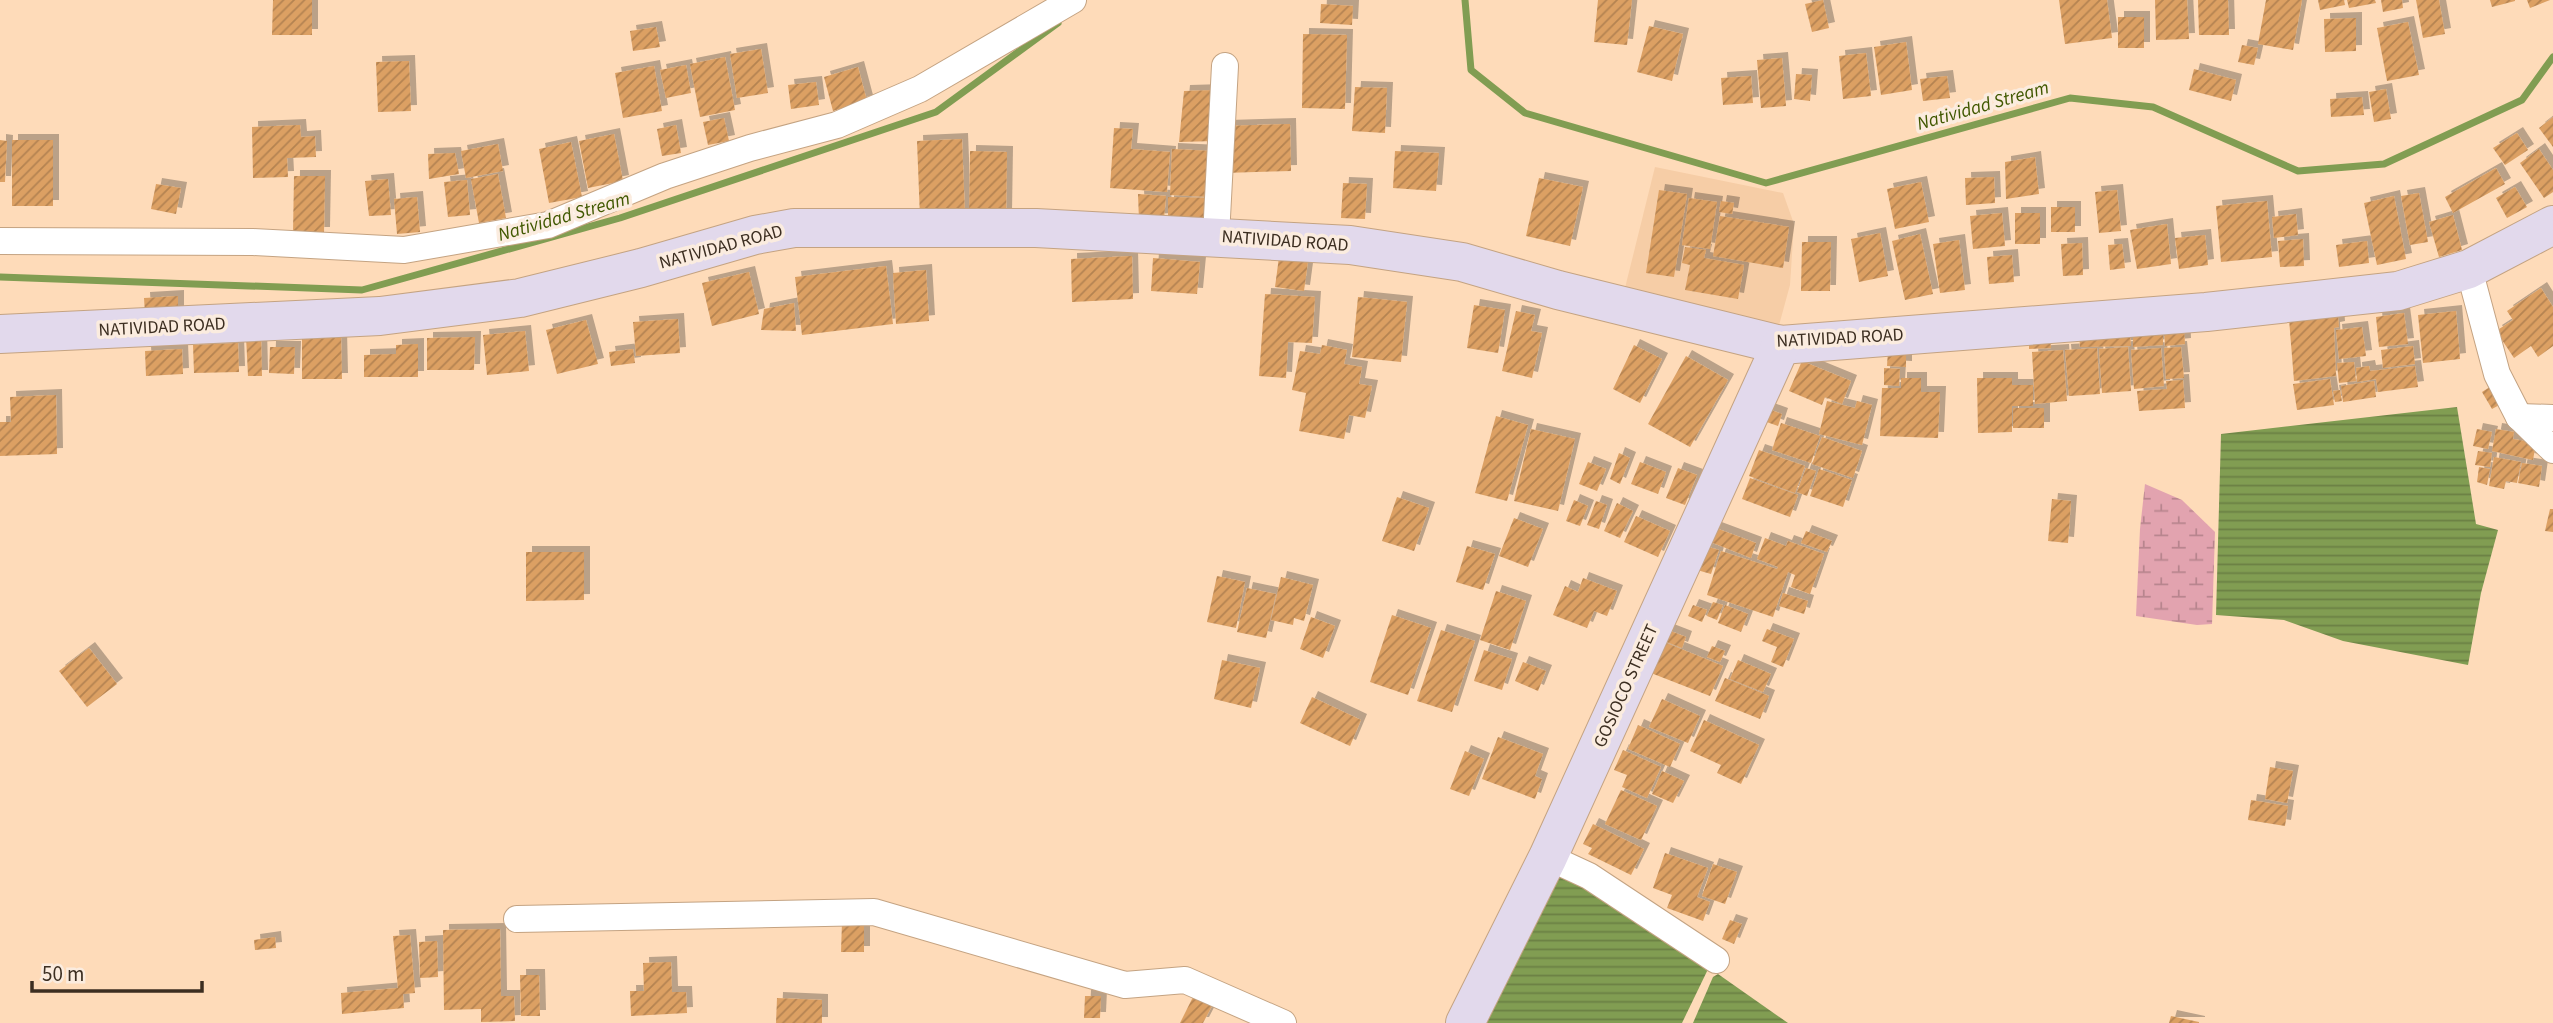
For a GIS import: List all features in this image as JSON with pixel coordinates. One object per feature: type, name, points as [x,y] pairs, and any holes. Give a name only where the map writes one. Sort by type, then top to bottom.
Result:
[{"type":"street","points":[[0,241],[253,242],[404,250],[548,225],[665,176],[750,148],[837,125],[920,89],[1073,0]]},
{"type":"street","points":[[1216,236],[1224,66]]},
{"type":"street","name":"NATIVIDAD ROAD","points":[[0,334],[380,316],[520,298],[641,268],[755,235],[794,228],[1036,228],[1350,245],[1462,262],[1558,290],[1781,345],[2192,313],[2399,291],[2469,269],[2553,225]]},
{"type":"street","points":[[2469,269],[2497,374],[2519,417],[2553,450]]},
{"type":"street","name":"GOSIOCO STREET","points":[[1465,1023],[1548,857],[1781,345]]},
{"type":"street","points":[[2519,417],[2553,418]]},
{"type":"street","points":[[1548,857],[1589,876],[1716,960]]},
{"type":"street","points":[[517,919],[874,912],[1125,985],[1185,980],[1283,1023]]},
{"type":"shaded area","points":[[1655,167],[1783,193],[1794,224],[1790,285],[1778,329],[1623,296]]},
{"type":"shaded area","points":[[2457,407],[2476,524],[2498,530],[2481,593],[2468,665],[2343,641],[2284,620],[2216,615],[2221,434]]},
{"type":"shaded area","points":[[1555,866],[1711,963],[1682,1023],[1470,1023]]},
{"type":"shaded area","points":[[1718,974],[1788,1023],[1693,1023],[1713,977]]},
{"type":"green space","points":[[2145,484],[2182,500],[2215,532],[2212,624],[2197,625],[2136,616]]},
{"type":"building","points":[[273,0],[312,0],[312,35],[272,35]]},
{"type":"building","points":[[1598,0],[1632,0],[1627,45],[1594,42]]},
{"type":"building","points":[[1823,0],[1829,28],[1812,32],[1805,4]]},
{"type":"building","points":[[2059,0],[2107,0],[2112,38],[2065,44]]},
{"type":"building","points":[[2155,0],[2187,0],[2189,39],[2156,40]]},
{"type":"building","points":[[2198,0],[2228,0],[2229,35],[2199,35]]},
{"type":"building","points":[[2266,0],[2302,0],[2293,50],[2258,44]]},
{"type":"building","points":[[2318,0],[2344,0],[2345,5],[2320,10]]},
{"type":"building","points":[[2347,0],[2375,0],[2376,3],[2349,8]]},
{"type":"building","points":[[2381,0],[2402,0],[2403,8],[2383,12]]},
{"type":"building","points":[[2416,0],[2439,0],[2445,34],[2423,38]]},
{"type":"building","points":[[2490,0],[2515,0],[2515,1],[2492,7]]},
{"type":"building","points":[[2527,0],[2550,0],[2530,8]]},
{"type":"building","points":[[1321,4],[1353,6],[1352,25],[1320,23]]},
{"type":"building","points":[[2118,17],[2144,17],[2144,48],[2118,48]]},
{"type":"building","points":[[2356,18],[2356,51],[2325,52],[2324,19]]},
{"type":"building","points":[[2408,22],[2419,75],[2387,81],[2377,28]]},
{"type":"building","points":[[1649,26],[1683,34],[1672,81],[1637,72]]},
{"type":"building","points":[[656,27],[660,47],[633,51],[630,31]]},
{"type":"building","points":[[1303,34],[1347,35],[1345,109],[1302,108]]},
{"type":"building","points":[[1906,42],[1912,90],[1881,95],[1874,47]]},
{"type":"building","points":[[2242,45],[2258,48],[2254,65],[2238,62]]},
{"type":"building","points":[[761,49],[768,93],[737,98],[730,54]]},
{"type":"building","points":[[1866,53],[1871,96],[1843,99],[1839,56]]},
{"type":"building","points":[[725,57],[735,110],[700,117],[690,64]]},
{"type":"building","points":[[1782,58],[1786,106],[1761,108],[1757,60]]},
{"type":"building","points":[[409,61],[411,111],[378,112],[376,62]]},
{"type":"building","points":[[686,65],[691,93],[666,98],[660,70]]},
{"type":"building","points":[[654,66],[662,111],[623,118],[615,73]]},
{"type":"building","points":[[858,67],[867,101],[833,111],[824,77]]},
{"type":"building","points":[[2194,69],[2236,80],[2231,101],[2189,90]]},
{"type":"building","points":[[1796,74],[1812,75],[1810,101],[1794,99]]},
{"type":"building","points":[[1751,76],[1753,103],[1723,105],[1721,78]]},
{"type":"building","points":[[1947,76],[1950,98],[1923,101],[1920,79]]},
{"type":"building","points":[[816,82],[819,105],[791,109],[788,85]]},
{"type":"building","points":[[1355,87],[1387,88],[1385,133],[1352,131]]},
{"type":"building","points":[[2386,89],[2391,119],[2374,122],[2369,92]]},
{"type":"building","points":[[1218,90],[1216,141],[1179,142],[1184,91]]},
{"type":"building","points":[[2362,97],[2364,115],[2331,117],[2330,99]]},
{"type":"building","points":[[2553,117],[2553,147],[2539,128]]},
{"type":"building","points":[[724,118],[729,141],[708,145],[703,122]]},
{"type":"building","points":[[1290,124],[1291,171],[1224,173],[1223,126]]},
{"type":"building","points":[[300,125],[301,137],[315,136],[316,157],[287,158],[288,177],[253,178],[252,127]]},
{"type":"building","points":[[676,125],[681,153],[662,156],[657,129]]},
{"type":"building","points":[[1114,128],[1133,129],[1131,149],[1170,152],[1167,192],[1110,188]]},
{"type":"building","points":[[2517,133],[2528,150],[2505,165],[2493,148]]},
{"type":"building","points":[[614,134],[623,181],[588,188],[579,141]]},
{"type":"building","points":[[962,139],[965,216],[920,218],[917,141]]},
{"type":"building","points":[[0,140],[7,141],[5,182],[0,182]]},
{"type":"building","points":[[12,140],[53,140],[53,206],[12,206]]},
{"type":"building","points":[[571,142],[582,197],[549,203],[539,149]]},
{"type":"building","points":[[498,144],[503,171],[466,178],[461,151]]},
{"type":"building","points":[[1172,149],[1214,151],[1212,197],[1170,195]]},
{"type":"building","points":[[2539,149],[2553,170],[2553,192],[2544,198],[2520,163]]},
{"type":"building","points":[[970,151],[1007,152],[1006,218],[969,217]]},
{"type":"building","points":[[1395,151],[1439,153],[1436,191],[1393,188]]},
{"type":"building","points":[[455,153],[459,174],[429,179],[428,154]]},
{"type":"building","points":[[2035,157],[2039,194],[2006,199],[2005,162]]},
{"type":"building","points":[[2496,168],[2505,184],[2453,213],[2445,197]]},
{"type":"building","points":[[498,174],[506,218],[479,223],[471,179]]},
{"type":"building","points":[[294,176],[325,176],[324,233],[293,233]]},
{"type":"building","points":[[1994,177],[1995,203],[1966,205],[1965,178]]},
{"type":"building","points":[[1539,178],[1583,187],[1570,246],[1526,236]]},
{"type":"building","points":[[388,179],[391,215],[369,216],[365,181]]},
{"type":"building","points":[[467,180],[470,215],[448,217],[444,182]]},
{"type":"building","points":[[1921,182],[1929,222],[1895,229],[1887,189]]},
{"type":"building","points":[[1343,183],[1367,184],[1365,219],[1341,218]]},
{"type":"building","points":[[156,184],[181,188],[176,214],[151,209]]},
{"type":"building","points":[[2515,187],[2527,207],[2507,218],[2496,198]]},
{"type":"building","points":[[1659,190],[1687,194],[1674,277],[1646,273]]},
{"type":"building","points":[[2117,190],[2121,231],[2099,233],[2095,192]]},
{"type":"building","points":[[2419,193],[2428,242],[2410,245],[2401,196]]},
{"type":"building","points":[[1138,194],[1166,196],[1164,219],[1139,221]]},
{"type":"building","points":[[2394,196],[2406,259],[2377,265],[2364,203]]},
{"type":"building","points":[[417,197],[420,232],[397,234],[394,199]]},
{"type":"building","points":[[1168,197],[1215,198],[1214,224],[1168,223]]},
{"type":"building","points":[[1689,198],[1717,202],[1710,249],[1682,245]]},
{"type":"building","points":[[1721,201],[1734,203],[1732,214],[1719,212]]},
{"type":"building","points":[[2267,201],[2272,257],[2221,262],[2216,206]]},
{"type":"building","points":[[2051,207],[2075,207],[2075,232],[2051,232]]},
{"type":"building","points":[[2002,213],[2005,246],[1973,249],[1970,216]]},
{"type":"building","points":[[2015,213],[2040,213],[2040,244],[2015,244]]},
{"type":"building","points":[[2296,214],[2298,235],[2274,238],[2272,217]]},
{"type":"building","points":[[2453,215],[2462,250],[2439,257],[2429,222]]},
{"type":"building","points":[[1720,216],[1789,227],[1783,268],[1713,256]]},
{"type":"building","points":[[2167,224],[2171,264],[2137,269],[2130,230]]},
{"type":"building","points":[[1880,233],[1888,276],[1859,282],[1851,239]]},
{"type":"building","points":[[1920,234],[1933,294],[1905,300],[1892,241]]},
{"type":"building","points":[[2205,235],[2208,265],[2179,269],[2175,238]]},
{"type":"building","points":[[2303,239],[2304,266],[2280,267],[2278,241]]},
{"type":"building","points":[[1959,240],[1965,290],[1940,293],[1933,244]]},
{"type":"building","points":[[2367,241],[2369,263],[2339,267],[2336,245]]},
{"type":"building","points":[[1802,242],[1831,242],[1830,291],[1801,291]]},
{"type":"building","points":[[2082,243],[2083,275],[2063,276],[2061,244]]},
{"type":"building","points":[[2122,244],[2125,268],[2110,270],[2108,245]]},
{"type":"building","points":[[1685,247],[1706,250],[1704,258],[1744,265],[1738,299],[1685,290],[1690,265],[1682,263]]},
{"type":"building","points":[[2012,255],[2014,282],[1989,284],[1987,257]]},
{"type":"building","points":[[1132,256],[1133,299],[1072,302],[1071,259]]},
{"type":"building","points":[[1279,257],[1308,261],[1304,291],[1275,287]]},
{"type":"building","points":[[1153,258],[1200,262],[1197,294],[1151,291]]},
{"type":"building","points":[[886,266],[893,324],[802,335],[795,277]]},
{"type":"building","points":[[926,270],[929,321],[896,324],[893,273]]},
{"type":"building","points":[[749,272],[759,314],[712,326],[702,283]]},
{"type":"building","points":[[2541,288],[2553,307],[2553,346],[2538,357],[2531,346],[2514,358],[2496,331],[2513,320],[2507,311]]},
{"type":"building","points":[[1265,294],[1315,297],[1312,343],[1288,342],[1286,378],[1259,376]]},
{"type":"building","points":[[178,296],[178,312],[145,314],[144,298]]},
{"type":"building","points":[[1358,297],[1407,302],[1401,362],[1352,357]]},
{"type":"building","points":[[794,303],[796,331],[761,330],[764,309]]},
{"type":"building","points":[[1474,305],[1505,310],[1498,353],[1467,348]]},
{"type":"building","points":[[1516,311],[1535,315],[1531,331],[1542,333],[1532,378],[1502,371]]},
{"type":"building","points":[[2456,311],[2460,359],[2423,363],[2418,315]]},
{"type":"building","points":[[2404,313],[2408,344],[2379,347],[2376,317]]},
{"type":"building","points":[[2338,314],[2339,327],[2334,328],[2336,376],[2294,381],[2289,319]]},
{"type":"building","points":[[678,319],[680,353],[636,356],[633,322]]},
{"type":"building","points":[[586,320],[598,364],[557,374],[546,330]]},
{"type":"building","points":[[2184,325],[2185,344],[2165,346],[2164,326]]},
{"type":"building","points":[[2163,326],[2163,345],[2133,347],[2133,328]]},
{"type":"building","points":[[2362,327],[2366,356],[2339,359],[2336,330]]},
{"type":"building","points":[[525,331],[529,371],[487,375],[483,335]]},
{"type":"building","points":[[2130,333],[2131,346],[2080,347],[2079,334]]},
{"type":"building","points":[[261,335],[262,376],[248,376],[246,336]]},
{"type":"building","points":[[2050,336],[2051,348],[2029,349],[2029,337]]},
{"type":"building","points":[[341,337],[342,379],[302,379],[302,338]]},
{"type":"building","points":[[475,337],[474,370],[427,370],[427,338]]},
{"type":"building","points":[[238,343],[239,372],[194,373],[193,345]]},
{"type":"building","points":[[418,344],[418,377],[364,377],[364,355],[396,354],[396,345]]},
{"type":"building","points":[[1322,345],[1347,350],[1344,364],[1362,367],[1359,384],[1372,386],[1365,418],[1349,415],[1344,439],[1299,431],[1306,393],[1292,390],[1300,351],[1320,354]]},
{"type":"building","points":[[1634,345],[1662,359],[1640,403],[1613,389]]},
{"type":"building","points":[[2413,346],[2415,364],[2383,368],[2381,350]]},
{"type":"building","points":[[270,347],[295,347],[294,374],[269,373]]},
{"type":"building","points":[[2128,347],[2131,391],[2102,393],[2099,349]]},
{"type":"building","points":[[2181,347],[2184,378],[2166,379],[2164,348]]},
{"type":"building","points":[[2097,348],[2100,394],[2069,396],[2065,350]]},
{"type":"building","points":[[2161,348],[2164,386],[2134,389],[2131,350]]},
{"type":"building","points":[[182,349],[183,374],[146,376],[145,351]]},
{"type":"building","points":[[633,349],[635,363],[611,366],[609,352]]},
{"type":"building","points":[[1888,350],[1906,350],[1906,367],[1887,366]]},
{"type":"building","points":[[2063,350],[2067,401],[2035,404],[2032,352]]},
{"type":"building","points":[[1686,356],[1728,380],[1690,447],[1648,424]]},
{"type":"building","points":[[1802,361],[1851,381],[1842,404],[1825,397],[1822,405],[1789,391]]},
{"type":"building","points":[[2354,362],[2356,381],[2339,383],[2337,363]]},
{"type":"building","points":[[2369,366],[2370,371],[2415,366],[2418,387],[2378,392],[2376,379],[2357,382],[2356,368]]},
{"type":"building","points":[[1884,368],[1900,369],[1899,386],[1884,385]]},
{"type":"building","points":[[1901,378],[1921,378],[1921,392],[1940,392],[1938,438],[1880,436],[1882,388],[1901,388]]},
{"type":"building","points":[[1977,378],[2012,378],[2012,385],[2033,385],[2033,406],[2012,406],[2012,432],[1978,433]]},
{"type":"building","points":[[2330,379],[2334,405],[2297,410],[2293,384]]},
{"type":"building","points":[[2183,380],[2185,408],[2139,411],[2137,391],[2167,389],[2166,381]]},
{"type":"building","points":[[2374,381],[2376,397],[2343,402],[2341,386]]},
{"type":"building","points":[[2493,385],[2503,403],[2492,409],[2482,392]]},
{"type":"building","points":[[2340,390],[2342,401],[2335,402],[2333,391]]},
{"type":"building","points":[[56,395],[57,454],[0,456],[0,422],[11,422],[10,397]]},
{"type":"building","points":[[1827,401],[1855,408],[1857,401],[1872,405],[1862,445],[1819,434]]},
{"type":"building","points":[[1765,408],[1782,414],[1778,426],[1761,420]]},
{"type":"building","points":[[2013,408],[2044,408],[2044,428],[2013,428]]},
{"type":"building","points":[[1496,416],[1528,425],[1507,501],[1475,493]]},
{"type":"building","points":[[1781,423],[1820,436],[1811,463],[1772,450]]},
{"type":"building","points":[[1531,429],[1575,439],[1558,511],[1514,501]]},
{"type":"building","points":[[2477,429],[2492,432],[2488,449],[2473,446]]},
{"type":"building","points":[[2496,429],[2514,432],[2513,439],[2536,443],[2533,460],[2492,451]]},
{"type":"building","points":[[1822,437],[1862,451],[1853,478],[1812,464]]},
{"type":"building","points":[[1759,450],[1805,466],[1795,493],[1749,476]]},
{"type":"building","points":[[2478,451],[2492,453],[2490,467],[2475,465]]},
{"type":"building","points":[[1619,453],[1630,458],[1620,484],[1610,479]]},
{"type":"building","points":[[2494,457],[2521,462],[2517,483],[2506,481],[2504,489],[2489,486]]},
{"type":"building","points":[[1588,462],[1606,469],[1597,491],[1579,484]]},
{"type":"building","points":[[1640,462],[1666,472],[1658,494],[1631,484]]},
{"type":"building","points":[[2522,463],[2542,466],[2539,487],[2518,483]]},
{"type":"building","points":[[2479,467],[2490,469],[2487,485],[2477,482]]},
{"type":"building","points":[[1678,468],[1697,475],[1685,505],[1666,498]]},
{"type":"building","points":[[1806,468],[1816,471],[1807,496],[1797,492]]},
{"type":"building","points":[[1819,469],[1852,480],[1843,507],[1810,496]]},
{"type":"building","points":[[1750,478],[1798,495],[1790,517],[1742,499]]},
{"type":"building","points":[[1397,497],[1429,508],[1414,551],[1382,541]]},
{"type":"building","points":[[2052,499],[2071,501],[2068,543],[2048,541]]},
{"type":"building","points":[[1574,500],[1588,506],[1580,526],[1566,521]]},
{"type":"building","points":[[1596,501],[1607,505],[1599,529],[1587,525]]},
{"type":"building","points":[[1617,503],[1633,511],[1620,538],[1604,531]]},
{"type":"building","points":[[2550,509],[2553,509],[2553,532],[2545,531]]},
{"type":"building","points":[[1636,516],[1670,531],[1658,557],[1624,542]]},
{"type":"building","points":[[1514,518],[1543,529],[1528,567],[1499,556]]},
{"type":"building","points":[[1713,527],[1756,543],[1751,558],[1708,541]]},
{"type":"building","points":[[1806,531],[1832,541],[1827,552],[1801,543]]},
{"type":"building","points":[[1765,538],[1786,546],[1788,541],[1824,554],[1810,594],[1791,587],[1795,575],[1788,572],[1773,617],[1707,595],[1721,551],[1777,569],[1778,567],[1757,559]]},
{"type":"building","points":[[1467,546],[1495,554],[1483,590],[1456,582]]},
{"type":"building","points":[[1705,546],[1719,550],[1711,574],[1697,570]]},
{"type":"building","points":[[526,552],[584,552],[584,600],[526,601]]},
{"type":"building","points":[[1217,576],[1245,582],[1236,628],[1207,622]]},
{"type":"building","points":[[1281,577],[1313,585],[1304,621],[1294,618],[1293,625],[1271,620]]},
{"type":"building","points":[[1583,578],[1617,591],[1607,616],[1594,611],[1587,628],[1553,615],[1565,586],[1578,592]]},
{"type":"building","points":[[1247,588],[1276,594],[1266,638],[1237,632]]},
{"type":"building","points":[[1496,591],[1526,601],[1510,650],[1480,640]]},
{"type":"building","points":[[1783,593],[1808,601],[1804,614],[1779,606]]},
{"type":"building","points":[[1713,602],[1723,605],[1717,620],[1707,616]]},
{"type":"building","points":[[1693,605],[1707,610],[1702,622],[1688,616]]},
{"type":"building","points":[[1725,605],[1748,614],[1741,632],[1718,623]]},
{"type":"building","points":[[1392,615],[1431,628],[1408,695],[1370,682]]},
{"type":"building","points":[[1311,617],[1335,626],[1323,658],[1300,649]]},
{"type":"building","points":[[1767,629],[1794,639],[1783,667],[1771,662],[1777,647],[1762,641]]},
{"type":"building","points":[[1441,630],[1475,641],[1452,712],[1417,701]]},
{"type":"building","points":[[1668,630],[1686,637],[1682,648],[1664,641]]},
{"type":"building","points":[[1664,642],[1723,666],[1710,696],[1651,673]]},
{"type":"building","points":[[1712,646],[1725,651],[1720,662],[1707,657]]},
{"type":"building","points":[[89,648],[117,684],[87,707],[59,671]]},
{"type":"building","points":[[1484,650],[1512,659],[1502,690],[1474,681]]},
{"type":"building","points":[[1222,660],[1260,668],[1251,708],[1214,699]]},
{"type":"building","points":[[1738,660],[1771,674],[1763,692],[1730,679]]},
{"type":"building","points":[[1523,662],[1546,671],[1538,691],[1515,681]]},
{"type":"building","points":[[1725,678],[1769,696],[1760,719],[1715,701]]},
{"type":"building","points":[[1312,697],[1361,720],[1350,746],[1300,723]]},
{"type":"building","points":[[1662,699],[1700,716],[1688,743],[1649,727]]},
{"type":"building","points":[[1704,720],[1759,745],[1741,784],[1717,773],[1721,765],[1690,751]]},
{"type":"building","points":[[1638,725],[1680,744],[1670,767],[1628,749]]},
{"type":"building","points":[[1498,737],[1543,754],[1535,776],[1542,779],[1535,799],[1482,779]]},
{"type":"building","points":[[1623,750],[1661,767],[1647,798],[1622,787],[1627,775],[1614,770]]},
{"type":"building","points":[[1465,751],[1484,759],[1469,796],[1450,789]]},
{"type":"building","points":[[2270,767],[2293,771],[2287,803],[2265,799]]},
{"type":"building","points":[[1662,771],[1684,781],[1673,803],[1652,794]]},
{"type":"building","points":[[1621,790],[1657,806],[1641,840],[1605,824]]},
{"type":"building","points":[[2251,800],[2288,806],[2285,826],[2248,820]]},
{"type":"building","points":[[1593,824],[1644,849],[1631,875],[1588,854],[1592,848],[1583,844]]},
{"type":"building","points":[[1665,853],[1708,868],[1697,897],[1710,902],[1703,921],[1667,908],[1672,895],[1653,888]]},
{"type":"building","points":[[1713,864],[1737,872],[1725,904],[1702,896]]},
{"type":"building","points":[[1730,920],[1742,924],[1734,944],[1722,939]]},
{"type":"building","points":[[842,922],[864,922],[864,952],[841,952]]},
{"type":"building","points":[[500,929],[501,996],[514,996],[515,1021],[481,1022],[481,1009],[444,1010],[443,930]]},
{"type":"building","points":[[410,935],[415,993],[403,994],[404,1008],[342,1014],[341,993],[398,988],[393,936]]},
{"type":"building","points":[[275,937],[276,948],[255,950],[254,940]]},
{"type":"building","points":[[437,941],[438,977],[420,978],[419,942]]},
{"type":"building","points":[[671,962],[672,992],[686,992],[687,1013],[631,1016],[630,991],[644,991],[643,963]]},
{"type":"building","points":[[520,975],[539,975],[540,1016],[521,1016]]},
{"type":"building","points":[[1197,989],[1216,998],[1203,1023],[1180,1023]]},
{"type":"building","points":[[1085,996],[1101,996],[1100,1018],[1084,1018]]},
{"type":"building","points":[[777,998],[822,1000],[822,1023],[776,1023]]},
{"type":"building","points":[[2171,1016],[2199,1022],[2199,1023],[2169,1023]]},
{"type":"waterway","name":"Natividad Stream","points":[[1465,0],[1471,70],[1525,113],[1766,183],[2070,98],[2153,107],[2298,171],[2384,164],[2522,100],[2553,57]]},
{"type":"waterway","name":"Natividad Stream","points":[[0,277],[362,290],[620,218],[936,112],[1058,23]]}]
